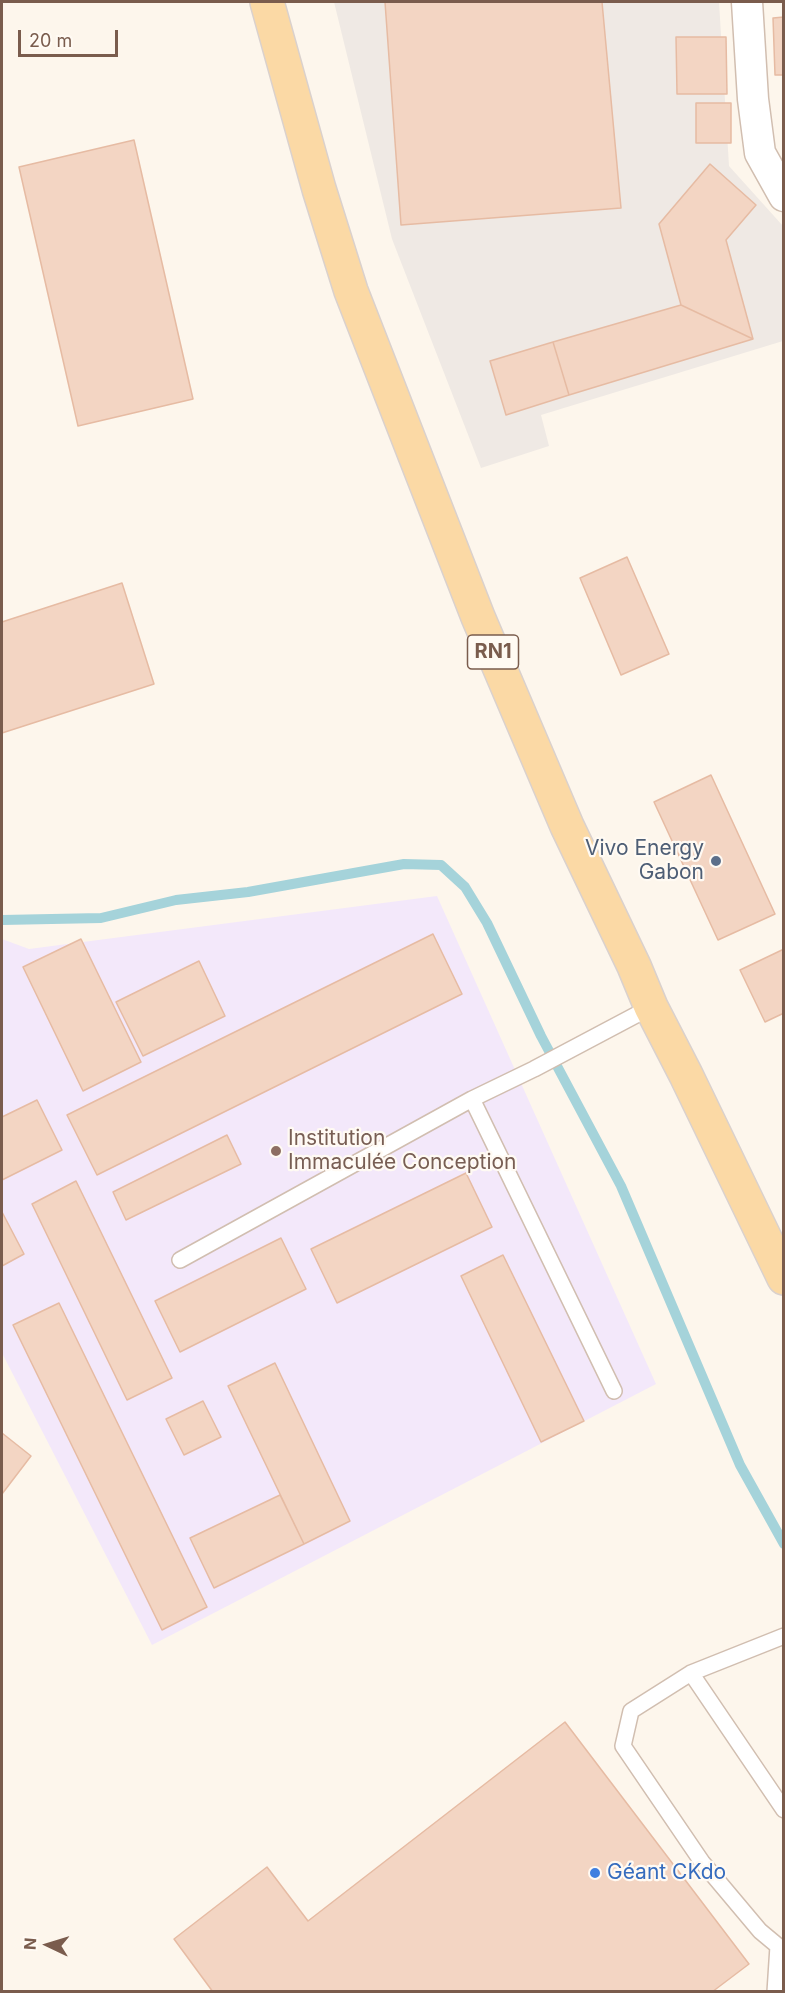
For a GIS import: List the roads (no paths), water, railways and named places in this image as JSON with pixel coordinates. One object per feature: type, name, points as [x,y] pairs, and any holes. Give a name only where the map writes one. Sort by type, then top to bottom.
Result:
[{"type":"main road","name":"RN1","points":[[267,2],[319,189],[351,291],[483,628],[567,826],[634,966],[651,1007],[783,1278]]},
{"type":"main road","points":[[278,39],[285,2]]},
{"type":"street","points":[[747,2],[753,99],[760,153],[783,196]]},
{"type":"lane","points":[[180,1260],[472,1099],[651,1007]]},
{"type":"lane","points":[[472,1099],[614,1391]]},
{"type":"lane","points":[[775,1992],[781,1944],[760,1931],[702,1862],[623,1746],[631,1711],[691,1674],[781,1643]]},
{"type":"lane","points":[[691,1674],[783,1810]]},
{"type":"waterway","points":[[2,920],[101,918],[176,900],[248,892],[404,864],[441,865],[465,887],[487,923],[541,1036],[621,1186],[740,1465],[784,1544]]},
{"type":"place","name":"Vivo Energy Gabon","points":[[716,861]]},
{"type":"place","name":"Institution Immaculée Conception","points":[[276,1151]]},
{"type":"place","name":"Géant CKdo","points":[[595,1873]]}]
